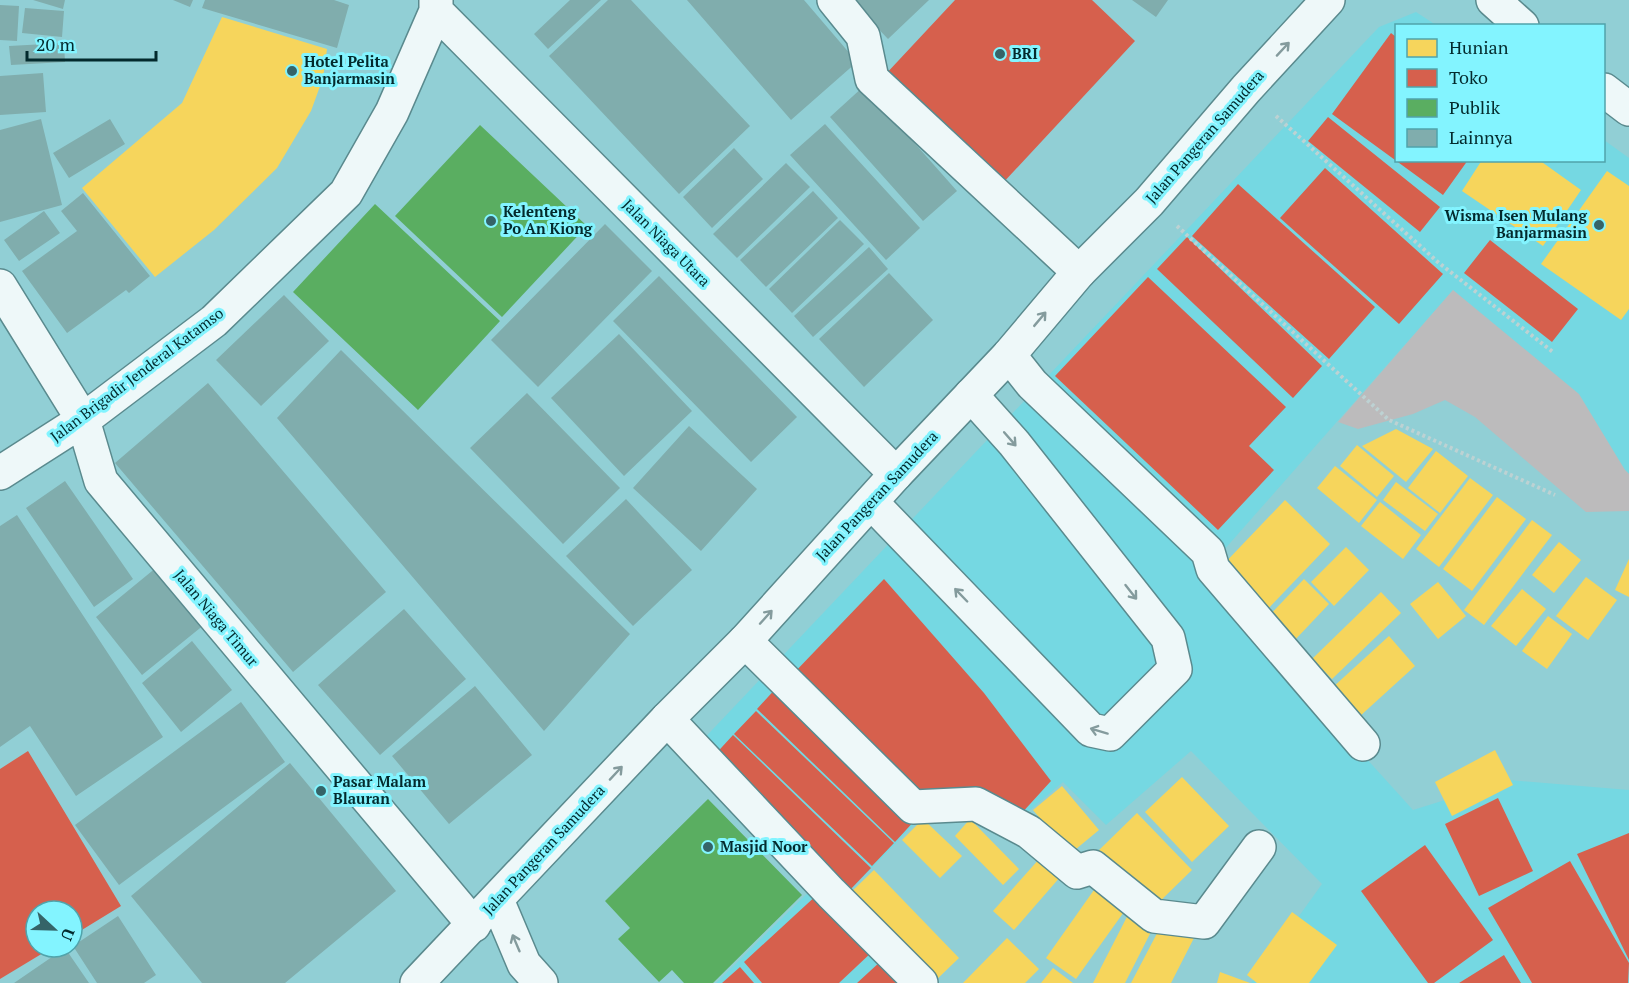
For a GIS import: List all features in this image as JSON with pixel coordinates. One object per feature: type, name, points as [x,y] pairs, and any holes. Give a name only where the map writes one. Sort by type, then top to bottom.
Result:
[{"type":"main road","points":[[834,0],[863,36],[872,78],[1079,272]]},
{"type":"main road","name":"Jalan Pangeran Samudera","points":[[417,983],[667,719],[745,641],[896,474],[1009,355],[1079,272],[1149,202],[1246,89],[1328,0]]},
{"type":"main road","points":[[1493,0],[1520,24]]},
{"type":"main road","name":"Jalan Brigadir Jenderal Katamso","points":[[0,473],[83,420],[214,321],[346,193],[392,112],[436,5]]},
{"type":"main road","name":"Jalan Niaga Utara","points":[[436,5],[896,474]]},
{"type":"main road","points":[[1605,91],[1629,109]]},
{"type":"main road","name":"Jalan Niaga Timur","points":[[0,286],[83,420],[101,481],[474,925]]},
{"type":"main road","points":[[1009,355],[1032,384],[1208,552],[1213,569],[1363,744]]},
{"type":"main road","points":[[871,502],[1091,730],[1110,735],[1175,669],[1168,639],[1014,443],[971,395]]},
{"type":"main road","points":[[745,641],[913,807],[976,804],[1029,832],[1077,872],[1093,867],[1154,916],[1204,922],[1259,847]]},
{"type":"main road","points":[[667,719],[831,893],[921,983]]},
{"type":"main road","points":[[497,900],[524,964],[541,983]]},
{"type":"path","points":[[1246,89],[1439,263],[1553,352]]},
{"type":"path","points":[[1149,202],[1389,420],[1555,495]]},
{"type":"shaded area","points":[[1416,12],[1434,24],[1395,24],[1395,162],[1605,162],[1605,141],[1629,158],[1629,474],[1453,290],[1201,576],[1413,810],[1509,780],[1629,790],[1629,983],[1251,983],[1322,884],[1191,751],[1106,825],[1063,782],[1022,817],[925,813],[844,897],[924,983],[716,983],[824,877],[695,748],[1379,27]]},
{"type":"shaded area","points":[[1453,290],[1579,394],[1629,474],[1629,511],[1586,512],[1475,417],[1445,400],[1413,414],[1358,429],[1338,422]]},
{"type":"building: Hunian","points":[[222,17],[327,49],[323,78],[311,111],[277,168],[214,230],[155,277],[82,188],[182,103]]},
{"type":"building: Hunian","points":[[1481,162],[1542,162],[1581,190],[1543,246],[1462,191]]},
{"type":"building: Hunian","name":"Wisma Isen Mulang Banjarmasin","points":[[1607,171],[1629,186],[1629,309],[1621,320],[1541,264]]},
{"type":"building: Hunian","points":[[1396,429],[1433,449],[1406,482],[1362,446]]},
{"type":"building: Hunian","points":[[1357,445],[1394,476],[1377,497],[1340,466]]},
{"type":"building: Hunian","points":[[1436,451],[1468,476],[1440,513],[1408,488]]},
{"type":"building: Hunian","points":[[1335,466],[1377,500],[1359,523],[1317,488]]},
{"type":"building: Hunian","points":[[1470,478],[1493,495],[1439,567],[1416,549]]},
{"type":"building: Hunian","points":[[1396,482],[1438,514],[1425,531],[1383,500]]},
{"type":"building: Hunian","points":[[1497,497],[1526,519],[1472,591],[1443,569]]},
{"type":"building: Hunian","points":[[1285,500],[1330,544],[1265,612],[1220,568]]},
{"type":"building: Hunian","points":[[1380,502],[1421,535],[1403,559],[1361,526]]},
{"type":"building: Hunian","points":[[1532,520],[1552,535],[1484,625],[1464,610]]},
{"type":"building: Hunian","points":[[1559,542],[1581,560],[1554,593],[1532,575]]},
{"type":"building: Hunian","points":[[1346,547],[1369,570],[1334,606],[1311,582]]},
{"type":"building: Hunian","points":[[1629,559],[1629,597],[1615,590]]},
{"type":"building: Hunian","points":[[1586,577],[1617,600],[1588,640],[1556,616]]},
{"type":"building: Hunian","points":[[1304,579],[1329,604],[1293,642],[1267,618]]},
{"type":"building: Hunian","points":[[1438,582],[1466,616],[1438,639],[1410,604]]},
{"type":"building: Hunian","points":[[1522,589],[1546,609],[1516,646],[1491,626]]},
{"type":"building: Hunian","points":[[1381,592],[1401,613],[1332,679],[1312,659]]},
{"type":"building: Hunian","points":[[1548,616],[1572,634],[1547,669],[1522,651]]},
{"type":"building: Hunian","points":[[1389,636],[1415,666],[1359,717],[1332,688]]},
{"type":"building: Hunian","points":[[1495,750],[1513,785],[1452,816],[1435,782]]},
{"type":"building: Hunian","points":[[1182,777],[1229,826],[1192,862],[1145,812]]},
{"type":"building: Hunian","points":[[1062,786],[1099,830],[1070,854],[1033,810]]},
{"type":"building: Hunian","points":[[1137,813],[1192,870],[1152,909],[1097,852]]},
{"type":"building: Hunian","points":[[923,819],[962,856],[940,878],[902,840]]},
{"type":"building: Hunian","points":[[970,819],[1019,869],[1003,885],[955,836]]},
{"type":"building: Hunian","points":[[1040,858],[1061,876],[1014,930],[993,911]]},
{"type":"building: Hunian","points":[[874,870],[959,958],[933,983],[847,896]]},
{"type":"building: Hunian","points":[[1101,880],[1131,902],[1076,979],[1046,958]]},
{"type":"building: Hunian","points":[[1132,907],[1157,920],[1125,983],[1093,983]]},
{"type":"building: Hunian","points":[[1292,912],[1337,945],[1309,983],[1257,983],[1247,975]]},
{"type":"building: Hunian","points":[[1164,920],[1195,936],[1171,983],[1131,983]]},
{"type":"building: Hunian","points":[[1007,938],[1039,969],[1025,983],[963,983]]},
{"type":"building: Hunian","points":[[1053,968],[1073,983],[1041,983]]},
{"type":"building: Hunian","points":[[1220,972],[1250,983],[1217,983]]},
{"type":"building: Toko","points":[[955,0],[1092,0],[1135,41],[1001,185],[884,76]]},
{"type":"building: Toko","points":[[1391,33],[1395,36],[1395,160],[1332,114]]},
{"type":"building: Toko","points":[[1328,117],[1440,207],[1420,232],[1308,141]]},
{"type":"building: Toko","points":[[1398,162],[1467,162],[1443,195]]},
{"type":"building: Toko","points":[[1325,168],[1443,274],[1399,324],[1280,218]]},
{"type":"building: Toko","points":[[1238,184],[1375,307],[1329,359],[1192,236]]},
{"type":"building: Toko","points":[[1187,237],[1322,366],[1293,398],[1157,269]]},
{"type":"building: Toko","points":[[1490,240],[1578,309],[1552,342],[1464,273]]},
{"type":"building: Toko","points":[[1148,277],[1286,407],[1249,446],[1274,470],[1218,530],[1055,376]]},
{"type":"building: Toko","points":[[884,579],[984,693],[1051,781],[1020,815],[925,803],[792,675]]},
{"type":"building: Toko","points":[[779,685],[917,818],[895,842],[757,709]]},
{"type":"building: Toko","points":[[756,711],[894,843],[872,866],[734,734]]},
{"type":"building: Toko","points":[[733,735],[871,868],[849,891],[711,759]]},
{"type":"building: Toko","points":[[28,751],[121,906],[84,929],[84,899],[24,899],[24,959],[33,959],[0,979],[0,769]]},
{"type":"building: Toko","points":[[1498,798],[1533,871],[1479,896],[1445,824]]},
{"type":"building: Toko","points":[[1629,833],[1629,960],[1577,854]]},
{"type":"building: Toko","points":[[1425,845],[1493,940],[1434,983],[1428,983],[1361,891]]},
{"type":"building: Toko","points":[[1570,861],[1629,963],[1628,983],[1532,983],[1488,908]]},
{"type":"building: Toko","points":[[819,893],[873,951],[839,983],[762,983],[744,962]]},
{"type":"building: Toko","points":[[1504,955],[1521,983],[1459,983]]},
{"type":"building: Toko","points":[[881,961],[901,983],[857,983]]},
{"type":"building: Toko","points":[[740,967],[754,983],[722,983]]},
{"type":"building: Publik","name":"Kelenteng Po An Kiong","points":[[480,125],[587,226],[502,317],[395,216]]},
{"type":"building: Publik","points":[[375,204],[500,321],[418,410],[293,292]]},
{"type":"building: Publik","name":"Masjid Noor","points":[[708,799],[802,895],[713,983],[684,983],[672,970],[659,982],[618,939],[630,928],[605,901]]},
{"type":"building: Lainnya","points":[[33,0],[65,0],[63,9]]},
{"type":"building: Lainnya","points":[[173,0],[193,0],[190,7]]},
{"type":"building: Lainnya","points":[[205,0],[334,0],[349,5],[337,48],[202,8]]},
{"type":"building: Lainnya","points":[[570,0],[601,0],[548,49],[534,34]]},
{"type":"building: Lainnya","points":[[608,0],[631,0],[750,126],[679,194],[549,56]]},
{"type":"building: Lainnya","points":[[687,0],[804,0],[857,62],[791,120]]},
{"type":"building: Lainnya","points":[[851,0],[929,0],[888,39]]},
{"type":"building: Lainnya","points":[[1132,0],[1168,0],[1156,17]]},
{"type":"building: Lainnya","points":[[0,5],[19,6],[17,41],[0,40]]},
{"type":"building: Lainnya","points":[[25,8],[64,11],[62,37],[22,33]]},
{"type":"building: Lainnya","points":[[64,43],[65,62],[11,65],[9,46]]},
{"type":"building: Lainnya","points":[[43,73],[46,112],[0,115],[0,76]]},
{"type":"building: Lainnya","points":[[864,86],[957,191],[923,221],[830,117]]},
{"type":"building: Lainnya","points":[[41,119],[62,205],[0,222],[0,130]]},
{"type":"building: Lainnya","points":[[110,119],[125,144],[69,178],[53,153]]},
{"type":"building: Lainnya","points":[[825,124],[920,228],[886,260],[790,155]]},
{"type":"building: Lainnya","points":[[734,148],[763,179],[712,228],[683,197]]},
{"type":"building: Lainnya","points":[[786,163],[810,187],[737,258],[713,234]]},
{"type":"building: Lainnya","points":[[813,191],[838,218],[766,287],[740,260]]},
{"type":"building: Lainnya","points":[[83,193],[150,276],[129,293],[126,290],[67,333],[22,271],[77,231],[61,211]]},
{"type":"building: Lainnya","points":[[44,211],[60,233],[19,261],[4,240]]},
{"type":"building: Lainnya","points":[[840,220],[864,244],[792,313],[769,289]]},
{"type":"building: Lainnya","points":[[605,224],[652,271],[538,387],[491,340]]},
{"type":"building: Lainnya","points":[[869,247],[888,269],[813,337],[794,316]]},
{"type":"building: Lainnya","points":[[889,273],[933,320],[864,387],[819,339]]},
{"type":"building: Lainnya","points":[[659,276],[797,417],[751,462],[613,321]]},
{"type":"building: Lainnya","points":[[284,295],[329,341],[261,406],[216,360]]},
{"type":"building: Lainnya","points":[[619,334],[692,411],[624,476],[551,398]]},
{"type":"building: Lainnya","points":[[341,350],[630,634],[544,731],[277,418]]},
{"type":"building: Lainnya","points":[[208,383],[386,592],[293,672],[115,463]]},
{"type":"building: Lainnya","points":[[527,393],[620,488],[563,544],[470,448]]},
{"type":"building: Lainnya","points":[[689,426],[757,489],[701,551],[633,488]]},
{"type":"building: Lainnya","points":[[65,481],[133,579],[94,607],[26,508]]},
{"type":"building: Lainnya","points":[[626,499],[692,570],[633,626],[566,556]]},
{"type":"building: Lainnya","points":[[17,515],[163,737],[76,796],[30,726],[0,747],[0,526]]},
{"type":"building: Lainnya","points":[[163,562],[210,620],[142,675],[96,617]]},
{"type":"building: Lainnya","points":[[404,609],[466,679],[380,755],[318,685]]},
{"type":"building: Lainnya","points":[[192,641],[232,690],[181,732],[142,683]]},
{"type":"building: Lainnya","points":[[475,686],[532,755],[449,824],[392,756]]},
{"type":"building: Lainnya","points":[[241,702],[285,762],[119,885],[75,825]]},
{"type":"building: Lainnya","points":[[290,763],[396,891],[285,983],[202,983],[131,896]]},
{"type":"building: Lainnya","points":[[118,916],[156,975],[144,983],[97,983],[81,959],[84,959],[84,939]]},
{"type":"building: Lainnya","points":[[49,959],[73,959],[89,983],[14,983]]},
{"type":"place","name":"BRI","points":[[1000,54]]},
{"type":"place","name":"Hotel Pelita Banjarmasin","points":[[292,71]]},
{"type":"place","name":"Kelenteng Po An Kiong","points":[[491,221]]},
{"type":"place","name":"Wisma Isen Mulang Banjarmasin","points":[[1599,225]]},
{"type":"place","name":"Pasar Malam Blauran","points":[[321,791]]},
{"type":"place","name":"Masjid Noor","points":[[708,847]]}]
